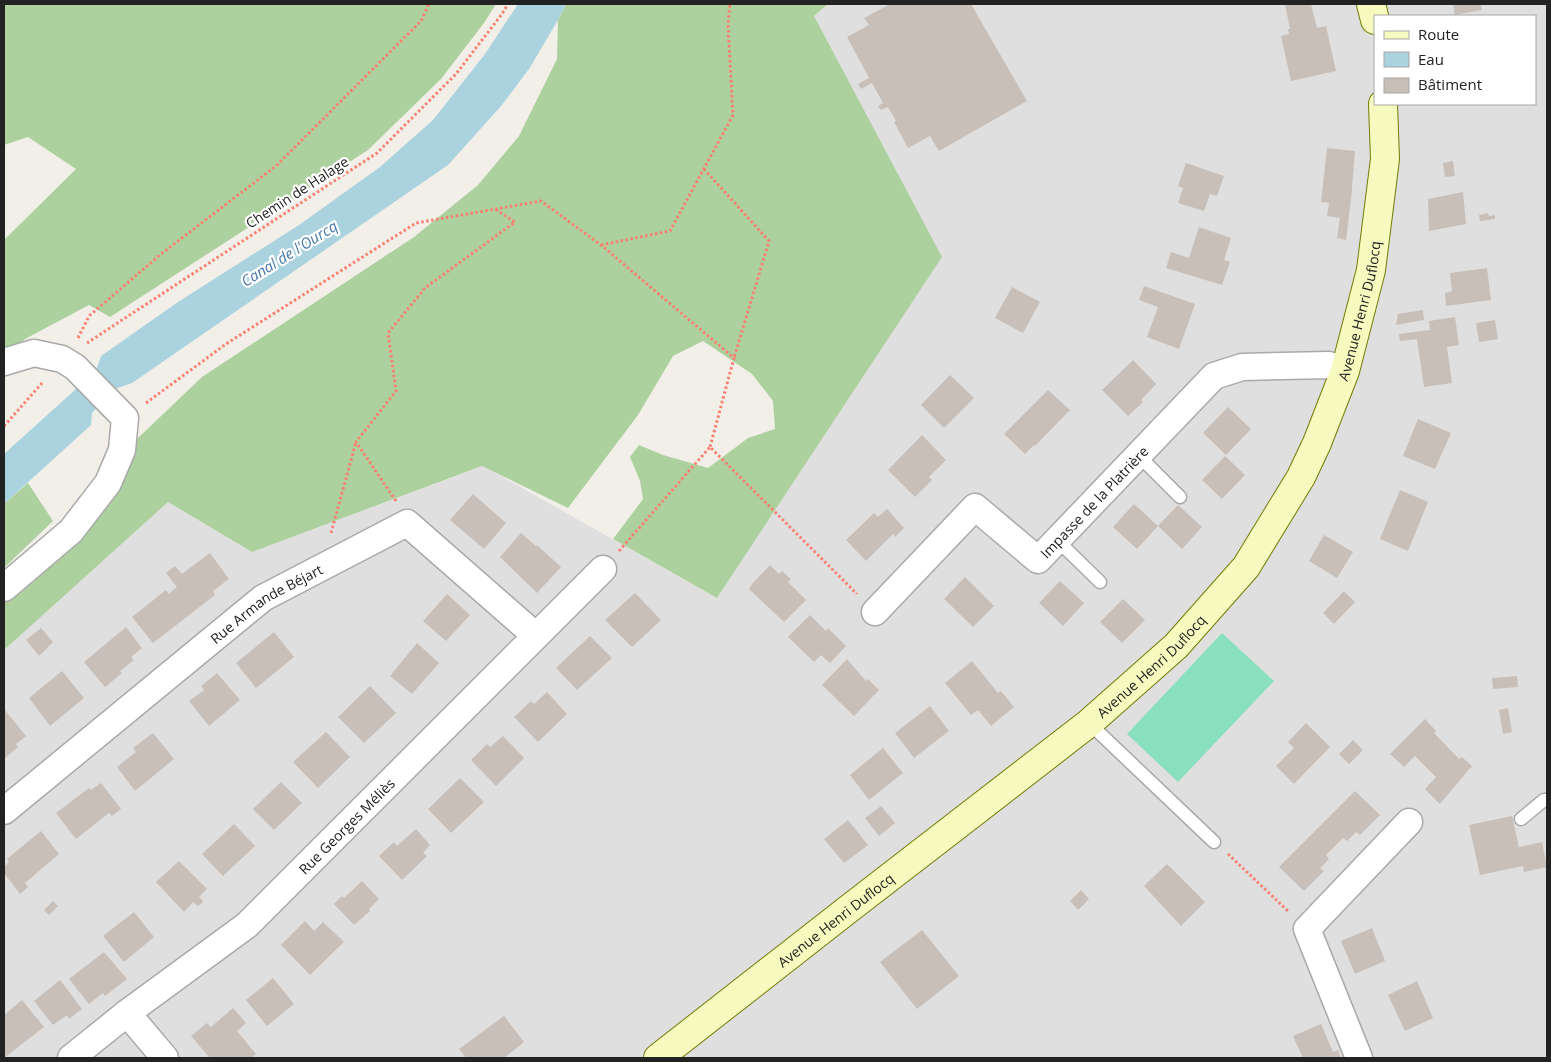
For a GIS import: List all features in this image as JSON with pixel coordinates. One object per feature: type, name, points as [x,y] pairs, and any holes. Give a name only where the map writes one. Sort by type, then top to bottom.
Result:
[{"type":"street","name":"Avenue Henri Duflocq","points":[[658,1058],[1089,723],[1176,646],[1246,566],[1301,477],[1324,426],[1345,370],[1372,270],[1385,159],[1383,105]]},
{"type":"street","points":[[4,362],[34,353],[69,360],[125,418],[122,450],[108,484],[71,531],[4,588]]},
{"type":"street","name":"Impasse de la Platrière","points":[[875,612],[975,507],[1038,560],[1214,376],[1242,367],[1329,365],[1345,370]]},
{"type":"street","name":"Rue Armande Béjart","points":[[4,810],[263,598],[407,523],[415,530]]},
{"type":"street","points":[[415,530],[536,636]]},
{"type":"street","name":"Rue Georges Méliès","points":[[71,1058],[127,1012],[247,925],[603,569]]},
{"type":"street","points":[[1359,1058],[1307,929],[1409,822]]},
{"type":"street","points":[[127,1012],[165,1058]]},
{"type":"lane","points":[[1138,455],[1180,497]]},
{"type":"lane","points":[[1057,540],[1100,582]]},
{"type":"lane","points":[[1089,723],[1214,842]]},
{"type":"lane","points":[[1521,819],[1544,800],[1547,800]]},
{"type":"path","points":[[4,426],[69,360],[89,316],[161,254],[276,166],[421,20],[428,4]]},
{"type":"path","name":"Chemin de Halage","points":[[69,360],[378,153],[456,74],[508,4]]},
{"type":"path","points":[[601,244],[670,231],[704,169],[733,115],[728,25],[730,4]]},
{"type":"path","points":[[603,569],[710,447],[769,241],[704,169]]},
{"type":"path","points":[[125,418],[226,344],[416,223],[541,201],[601,244],[734,358]]},
{"type":"path","points":[[321,568],[356,442],[396,391],[388,333],[425,288],[515,222],[494,209]]},
{"type":"path","points":[[356,442],[415,530]]},
{"type":"path","points":[[710,447],[875,612]]},
{"type":"path","points":[[1214,842],[1307,929]]},
{"type":"shaded area","points":[[828,4],[1547,4],[1547,1058],[4,1058],[4,591],[168,502],[252,552],[483,466],[717,598],[941,257],[813,16]]},
{"type":"green space","points":[[4,4],[496,4],[484,23],[441,79],[368,150],[110,317],[89,305],[25,339],[4,359],[4,240],[76,169],[28,137],[4,145]]},
{"type":"green space","points":[[566,4],[828,4],[814,16],[942,257],[717,598],[613,539],[643,499],[640,481],[630,457],[639,445],[663,455],[708,468],[748,438],[775,429],[773,401],[752,374],[703,341],[673,356],[638,415],[568,508],[482,466],[252,552],[168,502],[4,650],[4,600],[120,485],[138,438],[202,377],[414,237],[478,185],[519,136],[557,59],[558,20]]},
{"type":"green space","points":[[28,483],[53,521],[4,568],[4,504]]},
{"type":"green space","points":[[1222,633],[1274,681],[1178,782],[1127,734]]},
{"type":"water","name":"Canal de l'Ourcq","points":[[518,4],[566,4],[529,69],[502,105],[448,165],[132,383],[115,389],[92,413],[91,425],[4,504],[4,454],[97,368],[101,356],[178,302],[299,225],[380,167],[433,120],[485,54]]},
{"type":"building","points":[[890,4],[971,4],[1027,101],[939,151],[930,136],[908,148],[888,107],[881,110],[878,106],[883,103],[872,83],[861,89],[858,84],[869,78],[847,37],[869,25],[864,18]]},
{"type":"building","points":[[1285,4],[1311,4],[1317,28],[1326,26],[1336,71],[1291,81],[1281,36],[1289,34],[1288,29],[1290,29]]},
{"type":"building","points":[[1453,4],[1481,4],[1482,10],[1455,15]]},
{"type":"building","points":[[1327,148],[1355,151],[1346,240],[1337,238],[1340,218],[1327,216],[1329,203],[1321,202]]},
{"type":"building","points":[[1453,161],[1455,176],[1445,177],[1443,163]]},
{"type":"building","points":[[1186,163],[1224,176],[1217,196],[1210,194],[1204,211],[1178,203],[1183,188],[1178,186]]},
{"type":"building","points":[[1463,192],[1466,224],[1429,231],[1428,199]]},
{"type":"building","points":[[1488,213],[1489,216],[1495,215],[1495,219],[1480,221],[1479,215]]},
{"type":"building","points":[[1199,227],[1231,238],[1224,260],[1230,262],[1222,285],[1166,268],[1171,252],[1189,258]]},
{"type":"building","points":[[1487,268],[1491,300],[1446,306],[1445,293],[1452,291],[1450,273]]},
{"type":"building","points":[[1144,286],[1195,304],[1179,349],[1147,337],[1158,307],[1139,300]]},
{"type":"building","points":[[1012,287],[1040,302],[1023,333],[995,318]]},
{"type":"building","points":[[1423,310],[1424,320],[1396,325],[1398,314]]},
{"type":"building","points":[[1455,317],[1459,345],[1447,347],[1452,383],[1424,387],[1417,339],[1400,341],[1399,334],[1430,330],[1429,321]]},
{"type":"building","points":[[1495,320],[1498,339],[1479,342],[1476,323]]},
{"type":"building","points":[[1133,360],[1156,384],[1141,400],[1143,402],[1128,416],[1102,390]]},
{"type":"building","points":[[950,375],[974,398],[944,428],[921,405]]},
{"type":"building","points":[[1048,390],[1070,410],[1025,454],[1004,434]]},
{"type":"building","points":[[1228,407],[1251,429],[1226,455],[1203,433]]},
{"type":"building","points":[[1418,419],[1451,433],[1435,469],[1403,456]]},
{"type":"building","points":[[922,435],[946,460],[929,477],[932,480],[915,497],[888,470]]},
{"type":"building","points":[[1225,456],[1245,475],[1222,499],[1202,480]]},
{"type":"building","points":[[1400,490],[1428,502],[1408,551],[1380,539]]},
{"type":"building","points":[[473,494],[506,523],[484,549],[450,520]]},
{"type":"building","points":[[1134,504],[1158,526],[1137,549],[1113,527]]},
{"type":"building","points":[[1178,505],[1202,527],[1182,549],[1158,526]]},
{"type":"building","points":[[887,509],[904,528],[895,537],[893,534],[866,561],[846,540],[874,513],[878,517]]},
{"type":"building","points":[[521,533],[561,567],[537,593],[500,557]]},
{"type":"building","points":[[1324,535],[1353,552],[1337,578],[1309,561]]},
{"type":"building","points":[[210,553],[229,579],[213,591],[215,595],[153,643],[132,617],[166,590],[169,594],[177,587],[166,573],[175,566],[182,574]]},
{"type":"building","points":[[770,565],[779,574],[782,571],[791,579],[788,582],[806,600],[784,622],[749,589]]},
{"type":"building","points":[[965,577],[994,606],[973,627],[944,599]]},
{"type":"building","points":[[1060,581],[1084,603],[1063,626],[1039,603]]},
{"type":"building","points":[[1344,591],[1355,602],[1334,624],[1323,613]]},
{"type":"building","points":[[635,593],[661,620],[632,647],[605,620]]},
{"type":"building","points":[[447,594],[470,615],[446,641],[423,621]]},
{"type":"building","points":[[1123,599],[1145,620],[1122,643],[1100,622]]},
{"type":"building","points":[[810,615],[826,631],[828,628],[846,646],[830,663],[821,655],[814,662],[788,637]]},
{"type":"building","points":[[126,627],[142,648],[131,657],[134,660],[120,671],[122,673],[105,687],[84,662]]},
{"type":"building","points":[[41,628],[53,642],[39,656],[26,640]]},
{"type":"building","points":[[274,632],[294,657],[256,688],[236,663]]},
{"type":"building","points":[[590,636],[612,658],[577,690],[556,668]]},
{"type":"building","points":[[417,643],[439,663],[412,694],[390,676]]},
{"type":"building","points":[[847,659],[866,681],[868,679],[879,690],[854,716],[822,685]]},
{"type":"building","points":[[972,661],[998,693],[1001,691],[1014,707],[991,726],[978,710],[971,715],[945,683]]},
{"type":"building","points":[[62,671],[84,698],[50,726],[29,698]]},
{"type":"building","points":[[217,673],[240,700],[209,726],[189,701],[204,690],[201,686]]},
{"type":"building","points":[[1517,676],[1518,687],[1493,689],[1492,678]]},
{"type":"building","points":[[370,686],[396,713],[364,743],[338,717]]},
{"type":"building","points":[[547,692],[567,714],[538,742],[514,717],[531,701],[534,704]]},
{"type":"building","points":[[930,706],[949,731],[914,758],[895,733]]},
{"type":"building","points":[[1508,708],[1512,732],[1503,734],[1499,710]]},
{"type":"building","points":[[4,709],[26,736],[16,744],[18,747],[4,759]]},
{"type":"building","points":[[1425,719],[1436,731],[1434,733],[1459,759],[1462,757],[1472,766],[1440,804],[1425,789],[1436,777],[1415,756],[1404,767],[1390,754]]},
{"type":"building","points":[[1306,723],[1330,747],[1294,784],[1276,766],[1294,748],[1288,742]]},
{"type":"building","points":[[326,732],[350,757],[318,788],[293,762]]},
{"type":"building","points":[[153,733],[174,759],[135,791],[117,767],[136,752],[133,748]]},
{"type":"building","points":[[503,736],[524,758],[496,786],[471,760],[487,744],[490,747]]},
{"type":"building","points":[[1353,740],[1363,750],[1349,764],[1339,754]]},
{"type":"building","points":[[883,748],[903,773],[869,800],[850,775]]},
{"type":"building","points":[[460,778],[484,802],[451,833],[428,809]]},
{"type":"building","points":[[281,782],[302,803],[274,830],[253,809]]},
{"type":"building","points":[[101,783],[121,809],[112,816],[109,813],[76,839],[56,813],[89,788],[91,790]]},
{"type":"building","points":[[1355,791],[1380,815],[1360,835],[1356,832],[1347,841],[1343,838],[1326,855],[1329,859],[1320,868],[1324,871],[1304,891],[1279,867]]},
{"type":"building","points":[[881,806],[895,823],[879,836],[865,818]]},
{"type":"building","points":[[1512,816],[1519,847],[1542,842],[1547,867],[1524,872],[1523,866],[1480,875],[1469,825]]},
{"type":"building","points":[[848,820],[868,845],[844,863],[824,839]]},
{"type":"building","points":[[234,824],[255,846],[223,876],[202,854]]},
{"type":"building","points":[[416,829],[430,845],[423,853],[427,856],[402,880],[379,856],[394,842],[397,846]]},
{"type":"building","points":[[41,831],[59,854],[25,883],[28,887],[20,894],[4,873],[4,867],[9,862],[7,859]]},
{"type":"building","points":[[179,861],[207,889],[199,897],[203,901],[202,903],[198,906],[193,902],[184,912],[156,882]]},
{"type":"building","points":[[1167,864],[1205,902],[1181,926],[1144,886]]},
{"type":"building","points":[[362,881],[379,899],[369,909],[370,911],[354,925],[334,904],[342,896],[344,898]]},
{"type":"building","points":[[1081,890],[1089,899],[1078,910],[1070,901]]},
{"type":"building","points":[[53,901],[58,906],[49,915],[44,910]]},
{"type":"building","points":[[134,912],[154,937],[124,962],[103,936]]},
{"type":"building","points":[[305,921],[314,931],[323,922],[344,942],[310,975],[281,945]]},
{"type":"building","points":[[1372,928],[1385,961],[1355,974],[1341,941]]},
{"type":"building","points":[[922,930],[959,976],[917,1009],[880,962]]},
{"type":"building","points":[[104,952],[127,979],[105,996],[103,993],[89,1004],[69,979]]},
{"type":"building","points":[[273,978],[294,1004],[267,1026],[246,1000]]},
{"type":"building","points":[[60,980],[82,1009],[69,1019],[67,1015],[53,1025],[34,1001]]},
{"type":"building","points":[[1417,981],[1433,1018],[1405,1031],[1388,995]]},
{"type":"building","points":[[22,1000],[44,1027],[4,1058],[4,1015]]},
{"type":"building","points":[[233,1008],[246,1023],[237,1031],[256,1054],[251,1058],[210,1058],[191,1036],[207,1023],[211,1027]]},
{"type":"building","points":[[504,1016],[524,1042],[504,1058],[466,1058],[459,1049]]},
{"type":"building","points":[[1321,1024],[1333,1052],[1338,1050],[1341,1058],[1303,1058],[1293,1036]]}]
